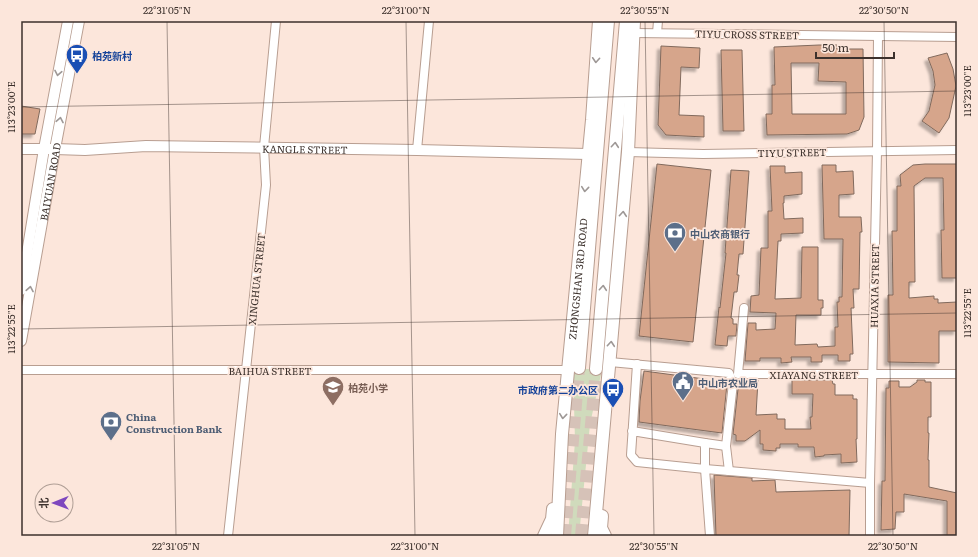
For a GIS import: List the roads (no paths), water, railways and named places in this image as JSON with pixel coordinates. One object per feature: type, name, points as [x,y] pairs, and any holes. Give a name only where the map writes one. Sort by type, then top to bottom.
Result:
[{"type":"main road","name":"ZHONGSHAN 3RD ROAD","points":[[573,369],[599,21]]},
{"type":"main road","name":"ZHONGSHAN 3RD ROAD","points":[[558,536],[562,434],[573,369],[597,166],[608,21]]},
{"type":"main road","points":[[596,369],[626,21]]},
{"type":"main road","points":[[594,536],[628,152],[634,27]]},
{"type":"main road","points":[[544,536],[552,519],[562,434]]},
{"type":"main road","points":[[603,438],[606,480],[601,528],[605,536]]},
{"type":"street","name":"BAIYUAN ROAD","points":[[21,290],[44,149],[68,21]]},
{"type":"street","name":"BAIYUAN ROAD","points":[[21,341],[79,21]]},
{"type":"street","name":"XINGHUA STREET","points":[[228,536],[266,185],[264,148],[276,21]]},
{"type":"street","points":[[417,150],[429,21]]},
{"type":"street","points":[[657,33],[658,21]]},
{"type":"street","name":"TIYU CROSS STREET","points":[[634,27],[657,33],[957,37]]},
{"type":"street","name":"HUAXIA STREET","points":[[870,536],[878,36]]},
{"type":"street","name":"KANGLE STREET","points":[[21,149],[85,150],[146,146],[588,154]]},
{"type":"street","name":"TIYU STREET","points":[[628,152],[703,154],[877,150],[957,150]]},
{"type":"street","name":"XIAYANG STREET","points":[[744,308],[738,374],[957,374]]},
{"type":"street","points":[[610,362],[729,373],[733,383],[726,446],[729,471]]},
{"type":"street","points":[[637,364],[631,455],[637,462],[870,483]]},
{"type":"street","name":"BAIHUA STREET","points":[[21,370],[573,369]]},
{"type":"street","points":[[632,431],[726,446]]},
{"type":"street","points":[[704,443],[710,536]]},
{"type":"tunnel","points":[[565,536],[579,368]]},
{"type":"tunnel","points":[[581,536],[596,369]]},
{"type":"place","name":"柏苑新村","points":[[77,74]]},
{"type":"place","name":"中山农商银行","points":[[675,252]]},
{"type":"place","name":"中山市农业局","points":[[683,402]]},
{"type":"place","name":"柏苑小学","points":[[333,406]]},
{"type":"place","name":"市政府第二办公区","points":[[613,408]]},
{"type":"place","name":"China Construction Bank","points":[[111,442]]}]
